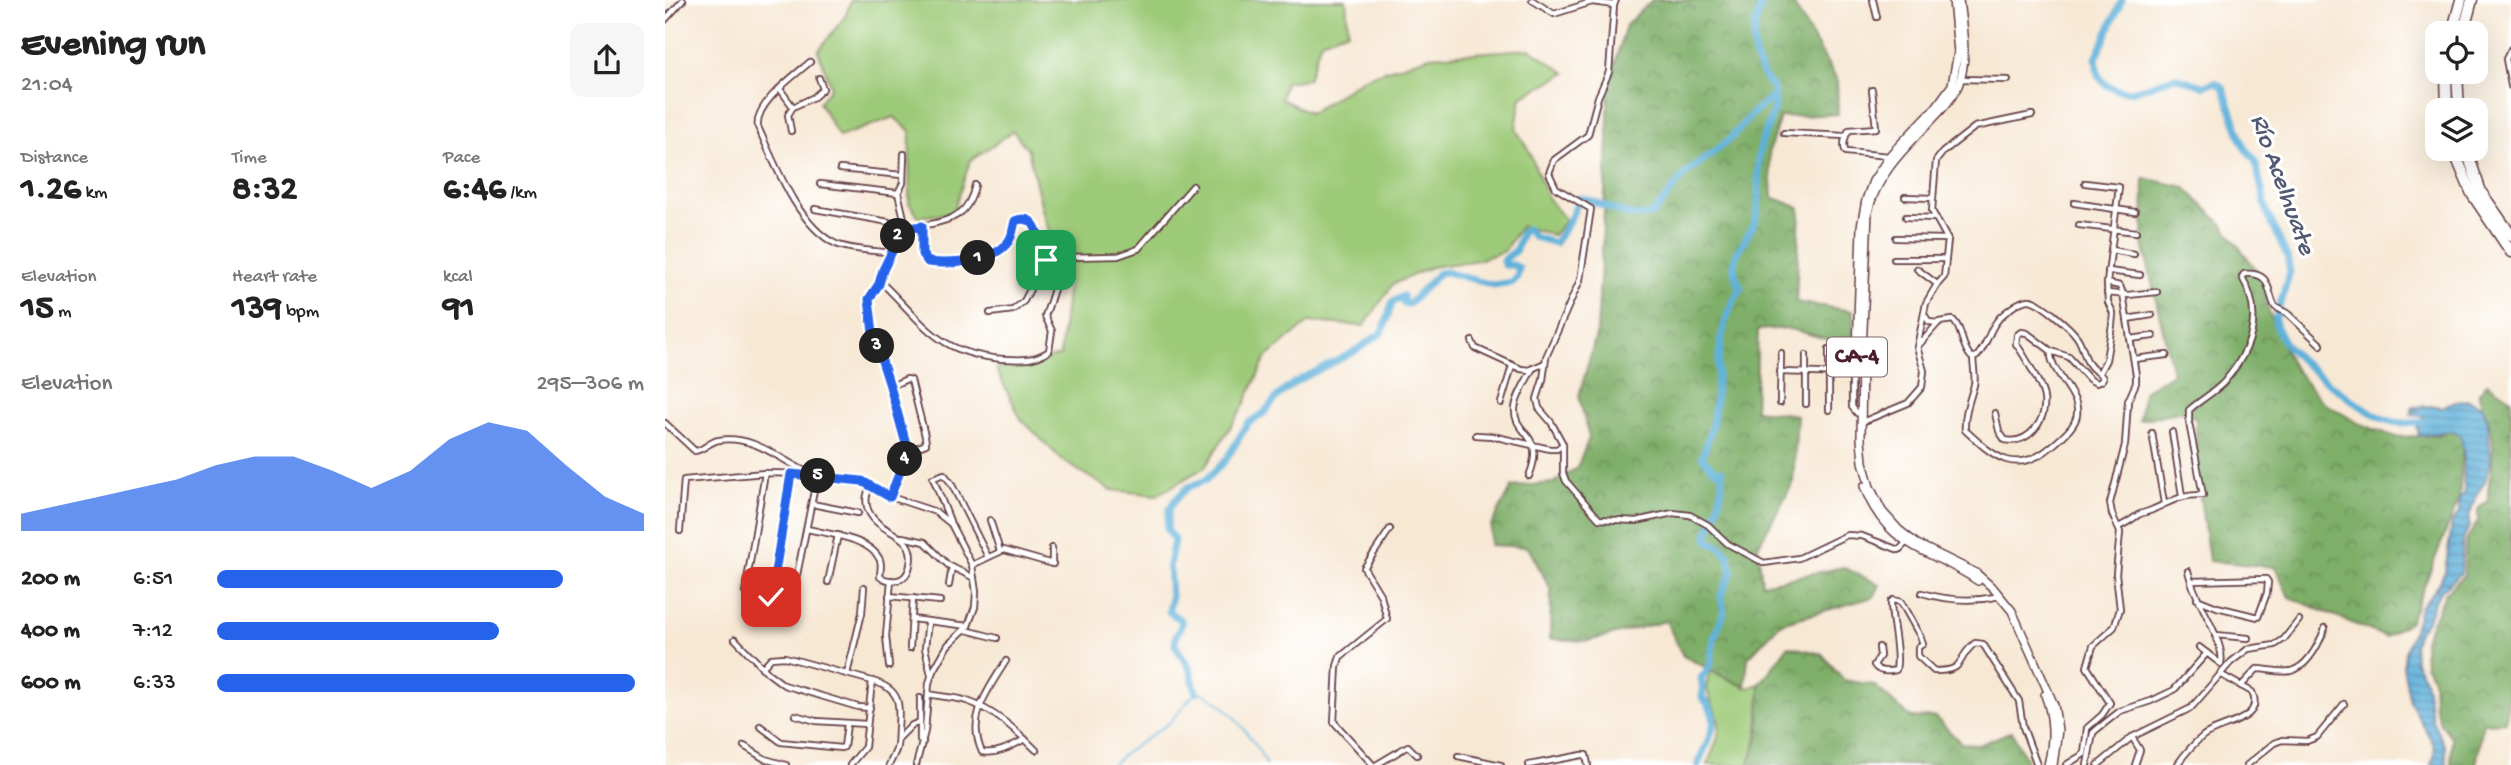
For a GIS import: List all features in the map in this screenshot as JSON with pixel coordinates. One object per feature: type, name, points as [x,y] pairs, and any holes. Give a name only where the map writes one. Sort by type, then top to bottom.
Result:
[{"type":"highway","points":[[2455,21],[2461,0]]},
{"type":"highway","points":[[2466,21],[2472,0]]},
{"type":"highway","points":[[2459,161],[2511,252]]},
{"type":"highway","points":[[2469,161],[2477,194]]},
{"type":"highway","points":[[2485,207],[2511,235]]},
{"type":"main road","name":"CA-4","points":[[1925,122],[1942,101],[1954,79],[1958,46],[1953,0]]},
{"type":"main road","name":"CA-4","points":[[1959,0],[1964,42],[1960,79],[1948,102],[1892,156],[1873,181],[1862,218],[1857,351],[1858,462],[1868,496],[1888,527],[1906,543],[1976,573],[2012,611],[2054,705],[2058,737],[2053,765]]},
{"type":"main road","name":"CA-4","points":[[1892,156],[1874,193],[1867,218],[1861,422],[1863,462],[1874,496],[1894,526],[1916,546]]},
{"type":"main road","name":"CA-4","points":[[1932,554],[1972,577],[1995,597],[2008,614],[2049,705],[2052,731],[2048,765]]},
{"type":"street","points":[[665,20],[683,0]]},
{"type":"street","points":[[1532,0],[1554,14],[1595,2],[1615,3],[1609,72],[1598,97],[1588,135],[1554,160],[1549,173],[1556,188],[1589,206],[1591,211],[1580,280],[1545,363],[1538,405],[1563,444],[1563,474],[1566,481],[1599,519],[1636,521],[1676,513],[1690,515],[1708,525],[1728,544],[1764,563],[1799,558],[1847,535],[1862,536],[1899,550],[1906,543]]},
{"type":"street","points":[[1873,0],[1877,17]]},
{"type":"street","points":[[2511,49],[2506,59],[2511,86]]},
{"type":"street","points":[[810,62],[763,106],[757,121],[767,145],[801,215],[823,236],[838,244],[891,253]]},
{"type":"street","points":[[791,131],[788,115],[793,107],[814,97],[823,89],[818,78]]},
{"type":"street","points":[[1960,79],[2008,80]]},
{"type":"street","points":[[780,89],[793,107]]},
{"type":"street","points":[[1872,90],[1876,128],[1849,130],[1845,136],[1844,149],[1846,152],[1892,156]]},
{"type":"street","points":[[1861,422],[1906,404],[1922,387],[1924,371],[1917,346],[1923,313],[1926,303],[1944,277],[1946,259],[1947,239],[1932,211],[1936,161],[1943,152],[1982,124],[2032,116]]},
{"type":"street","points":[[1784,133],[1845,136]]},
{"type":"street","points":[[890,497],[908,451],[878,352],[869,299],[879,284],[904,228],[898,193],[903,183],[904,154]]},
{"type":"street","points":[[840,169],[902,175]]},
{"type":"street","points":[[2085,183],[2119,187],[2107,283],[2108,302],[2113,313],[2112,324],[2106,359],[2099,373]]},
{"type":"street","points":[[820,184],[898,193]]},
{"type":"street","points":[[815,209],[889,222],[904,228],[922,226],[962,213],[970,205],[975,185]]},
{"type":"street","points":[[879,284],[884,285],[943,342],[955,349],[985,357],[1031,360],[1049,351],[1052,331],[1045,316],[1059,272],[1069,257],[1118,256],[1138,249],[1193,186]]},
{"type":"street","points":[[1905,197],[1933,198]]},
{"type":"street","points":[[2074,203],[2135,212]]},
{"type":"street","points":[[1906,217],[1936,218]]},
{"type":"street","points":[[922,226],[922,254],[928,262],[956,263],[1000,251],[1011,237],[1015,221],[1030,219],[1035,225],[1044,254],[1057,281]]},
{"type":"street","points":[[2079,225],[2136,232]]},
{"type":"street","points":[[1896,237],[1947,239]]},
{"type":"street","points":[[2111,250],[2134,254]]},
{"type":"street","points":[[991,313],[1013,310],[1024,301],[1039,272],[1044,254]]},
{"type":"street","points":[[1894,259],[1946,259]]},
{"type":"street","points":[[1917,270],[1937,285]]},
{"type":"street","points":[[2108,271],[2140,275]]},
{"type":"street","points":[[2118,527],[2140,514],[2182,496],[2203,495],[2189,423],[2189,410],[2223,383],[2247,349],[2253,334],[2253,299],[2242,276],[2244,274],[2257,275],[2267,280],[2275,307],[2287,313],[2321,345]]},
{"type":"street","points":[[2066,765],[2084,754],[2087,728],[2102,715],[2110,703],[2087,667],[2093,646],[2114,627],[2120,609],[2116,574],[2120,532],[2110,503],[2125,445],[2128,401],[2136,383],[2123,294],[2120,286],[2107,283]]},
{"type":"street","points":[[2108,293],[2157,292]]},
{"type":"street","points":[[1973,357],[1980,354],[1988,333],[2003,313],[2031,300],[2044,307],[2079,339],[2087,363],[2102,378],[2096,383],[2069,357],[2051,351],[2027,333],[2021,332],[2017,335],[2016,344],[2044,394],[2043,410],[2037,427],[2031,434],[2018,440],[2005,440],[1999,431],[1994,413]]},
{"type":"street","points":[[1923,313],[1929,322],[1954,320],[1958,324],[1962,342],[1973,357],[1974,384],[1967,408],[1965,430],[1995,456],[2011,461],[2037,459],[2074,424],[2077,407],[2070,389],[2052,363],[2051,351]]},
{"type":"street","points":[[2127,319],[2152,315]]},
{"type":"street","points":[[1917,346],[1939,322]]},
{"type":"street","points":[[2130,339],[2153,336]]},
{"type":"street","points":[[1472,341],[1475,348],[1512,366],[1529,370],[1545,363]]},
{"type":"street","points":[[1829,349],[1829,410]]},
{"type":"street","points":[[1857,351],[1852,374],[1852,407],[1857,413]]},
{"type":"street","points":[[1780,403],[1781,353]]},
{"type":"street","points":[[1806,355],[1806,404]]},
{"type":"street","points":[[2134,359],[2167,355]]},
{"type":"street","points":[[1501,403],[1512,366]]},
{"type":"street","points":[[1529,476],[1534,446],[1518,422],[1515,411],[1533,368]]},
{"type":"street","points":[[1780,372],[1852,374]]},
{"type":"street","points":[[890,386],[911,380],[926,444],[908,451]]},
{"type":"street","points":[[665,423],[695,451],[713,441],[735,440],[756,444],[814,475]]},
{"type":"street","points":[[2172,432],[2182,496]]},
{"type":"street","points":[[2152,433],[2164,503]]},
{"type":"street","points":[[1476,435],[1556,449],[1563,444]]},
{"type":"street","points":[[680,531],[684,480],[765,473],[854,480],[870,485],[890,497],[936,512],[951,524]]},
{"type":"street","points":[[745,592],[765,473]]},
{"type":"street","points":[[771,597],[791,474]]},
{"type":"street","points":[[916,765],[923,742],[931,676],[948,645],[967,628],[975,607],[972,565],[951,524],[933,478],[944,474],[951,483],[988,557]]},
{"type":"street","points":[[797,575],[812,504],[814,475]]},
{"type":"street","points":[[870,485],[866,496],[867,506],[880,525],[902,537],[926,542],[951,567],[974,578]]},
{"type":"street","points":[[812,504],[858,513]]},
{"type":"street","points":[[990,520],[1000,551]]},
{"type":"street","points":[[807,529],[854,540],[879,557],[880,577],[891,580],[903,578],[908,573],[911,562],[909,547],[902,537]]},
{"type":"street","points":[[1390,529],[1364,568],[1385,605],[1387,619],[1340,657],[1337,666],[1334,722],[1375,765],[1408,746],[1417,755]]},
{"type":"street","points":[[828,582],[838,536]]},
{"type":"street","points":[[972,565],[1000,551],[1008,550],[1053,564],[1052,548]]},
{"type":"street","points":[[949,585],[951,567]]},
{"type":"street","points":[[2188,570],[2197,599],[2223,652],[2222,673]]},
{"type":"street","points":[[2191,580],[2266,579],[2268,582],[2258,617],[2197,599]]},
{"type":"street","points":[[889,666],[886,636],[891,580]]},
{"type":"street","points":[[847,674],[862,613],[864,587]]},
{"type":"street","points":[[1922,593],[1944,599],[1983,600],[1995,597]]},
{"type":"street","points":[[889,596],[940,601]]},
{"type":"street","points":[[911,648],[913,598]]},
{"type":"street","points":[[1879,647],[1880,656],[1874,665],[1876,668],[1884,671],[1896,670],[1891,615],[1893,600],[1901,602],[1921,638],[1923,644],[1918,647],[1918,656],[1934,671],[1953,670],[1967,649],[1975,643],[1983,644],[2019,701],[2025,733],[2037,765]]},
{"type":"street","points":[[912,619],[967,628],[997,638]]},
{"type":"street","points":[[2098,765],[2132,737],[2191,708],[2248,649],[2275,645],[2284,639],[2299,620]]},
{"type":"street","points":[[928,621],[925,648],[931,676]]},
{"type":"street","points":[[2241,685],[2257,669],[2281,671],[2300,667],[2316,650],[2325,628]]},
{"type":"street","points":[[2215,635],[2248,638]]},
{"type":"street","points":[[735,639],[762,668],[784,685],[858,707],[870,708]]},
{"type":"street","points":[[2199,647],[2221,664]]},
{"type":"street","points":[[2087,765],[2096,730],[2120,711],[2174,690],[2207,653]]},
{"type":"street","points":[[762,668],[771,658],[785,657],[884,685],[894,693],[899,706],[897,750],[888,765]]},
{"type":"street","points":[[1006,661],[979,706],[977,735],[982,752],[990,753],[1009,748],[1025,739]]},
{"type":"street","points":[[2177,765],[2202,737],[2213,730],[2227,727],[2254,709],[2256,704],[2252,692],[2222,673]]},
{"type":"street","points":[[850,765],[865,747],[872,681]]},
{"type":"street","points":[[928,694],[961,699],[979,706],[1009,723],[1036,750]]},
{"type":"street","points":[[920,698],[920,740],[923,742]]},
{"type":"street","points":[[2247,765],[2274,743],[2283,740],[2307,741],[2317,737],[2344,704]]},
{"type":"street","points":[[795,715],[816,721],[867,724]]},
{"type":"street","points":[[899,738],[912,725],[920,722]]},
{"type":"street","points":[[760,726],[781,742],[841,748],[844,747],[846,724]]},
{"type":"street","points":[[2132,737],[2140,750],[2135,765]]},
{"type":"street","points":[[744,746],[765,759],[786,765]]},
{"type":"street","points":[[1529,765],[1582,755],[1586,755],[1588,765]]},
{"type":"street","points":[[1458,756],[1501,765]]},
{"type":"green space","points":[[851,0],[1346,0],[1348,31],[1321,41],[1308,79],[1285,82],[1281,99],[1310,113],[1364,78],[1430,56],[1530,49],[1566,73],[1521,97],[1516,129],[1529,151],[1548,199],[1566,220],[1553,235],[1521,226],[1504,251],[1479,260],[1431,267],[1393,284],[1364,326],[1309,322],[1266,358],[1243,407],[1205,467],[1157,495],[1111,490],[1063,461],[1021,419],[996,369],[1060,356],[1068,281],[1044,217],[1028,150],[1013,131],[970,161],[953,213],[919,217],[909,203],[910,131],[894,117],[839,137],[819,102],[831,87],[818,51],[846,15]]},
{"type":"green space","points":[[1652,0],[1791,0],[1837,80],[1838,114],[1780,117],[1769,151],[1772,197],[1800,208],[1796,302],[1853,311],[1853,346],[1786,328],[1758,330],[1755,410],[1797,415],[1793,483],[1758,546],[1762,584],[1843,567],[1880,585],[1874,597],[1781,623],[1748,658],[1745,687],[1683,656],[1666,621],[1588,641],[1550,639],[1551,590],[1528,547],[1490,545],[1491,526],[1512,487],[1553,483],[1577,468],[1589,438],[1579,396],[1597,332],[1608,141],[1608,89],[1626,25]]},
{"type":"green space","points":[[2144,178],[2184,187],[2222,224],[2261,276],[2269,313],[2291,364],[2321,401],[2360,424],[2396,437],[2438,435],[2449,431],[2460,434],[2463,443],[2459,499],[2410,621],[2386,637],[2289,597],[2275,567],[2209,561],[2196,468],[2196,418],[2183,411],[2139,420],[2144,391],[2173,373],[2143,244]]},
{"type":"green space","points":[[2487,383],[2511,399],[2511,664],[2506,722],[2483,723],[2476,765],[2451,765],[2452,738],[2440,723],[2434,704],[2433,678],[2425,665],[2424,640],[2446,592],[2464,575],[2466,541],[2478,521],[2478,509],[2488,501],[2493,443],[2478,394]]},
{"type":"green space","points":[[1788,646],[1822,654],[1844,680],[1874,685],[1911,718],[1935,717],[1961,743],[1979,745],[2012,731],[2029,765],[1748,765],[1759,732],[1760,684]]},
{"type":"green space","points":[[1711,671],[1748,688],[1760,684],[1757,735],[1748,765],[1707,765],[1719,733],[1718,720],[1707,685]]},
{"type":"water","points":[[2468,400],[2482,406],[2488,422],[2491,460],[2469,517],[2469,526],[2463,540],[2461,573],[2442,590],[2434,602],[2428,620],[2418,632],[2414,644],[2415,662],[2425,679],[2432,720],[2445,747],[2447,765],[2431,765],[2435,754],[2434,745],[2410,702],[2403,667],[2405,652],[2420,607],[2435,590],[2445,572],[2452,523],[2459,513],[2459,499],[2465,493],[2464,456],[2459,434],[2449,431],[2419,436],[2417,427],[2423,424],[2423,416],[2411,415],[2412,411],[2420,410],[2412,407],[2441,408],[2450,403]]},
{"type":"waterway","points":[[1698,765],[1713,723],[1713,715],[1702,697],[1701,678],[1710,666],[1714,638],[1724,612],[1721,595],[1732,571],[1728,555],[1721,547],[1709,541],[1707,535],[1719,504],[1722,471],[1714,470],[1702,457],[1713,420],[1722,335],[1732,303],[1741,288],[1734,266],[1739,248],[1757,214],[1760,146],[1774,107],[1772,89],[1758,63],[1753,36],[1763,0]]},
{"type":"waterway","name":"Río Acelhuate","points":[[2122,0],[2096,58],[2098,75],[2106,85],[2132,92],[2175,77],[2203,86],[2215,82],[2223,87],[2244,147],[2255,160],[2267,212],[2287,256],[2290,272],[2275,320],[2286,345],[2320,376],[2375,414],[2402,423],[2431,420]]},
{"type":"waterway","points":[[1196,692],[1190,669],[1175,645],[1181,620],[1169,612],[1169,565],[1174,540],[1167,529],[1169,510],[1188,487],[1206,480],[1226,460],[1248,423],[1263,414],[1278,396],[1295,382],[1352,353],[1380,334],[1392,303],[1403,296],[1404,304],[1409,304],[1439,273],[1446,272],[1493,285],[1513,282],[1519,268],[1504,265],[1503,261],[1516,250],[1522,232],[1527,229],[1534,237],[1555,243],[1580,198],[1625,214],[1653,214],[1684,175],[1729,140],[1752,114],[1773,96]]},
{"type":"waterway","points":[[1112,765],[1169,723],[1196,692],[1217,701],[1227,710],[1255,744],[1267,765]]},
{"type":"route","points":[[771,597],[791,474],[862,481],[890,497],[901,473],[908,451],[878,352],[869,311],[869,299],[873,289],[879,284],[898,235],[906,227],[922,226],[924,259],[928,262],[956,263],[1000,251],[1011,237],[1015,221],[1025,218],[1035,225],[1046,260]]}]
